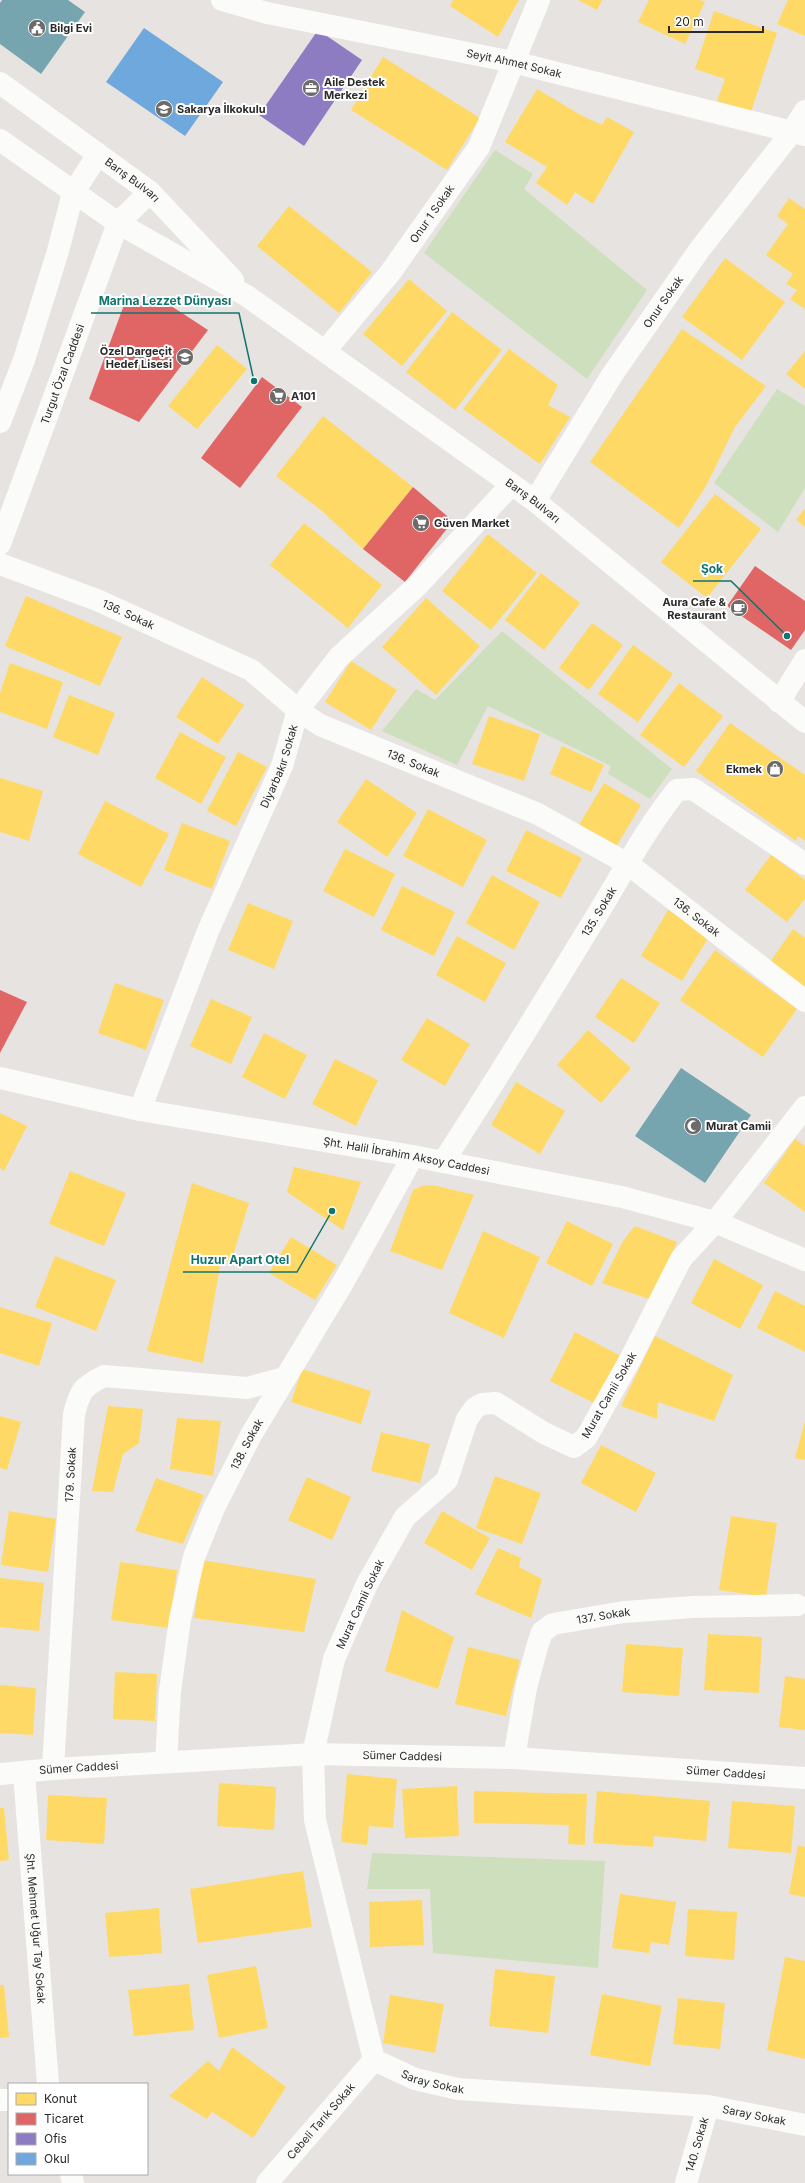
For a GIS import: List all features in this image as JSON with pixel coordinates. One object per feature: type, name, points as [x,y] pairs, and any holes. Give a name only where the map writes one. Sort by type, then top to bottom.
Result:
[{"type":"street","name":"Seyit Ahmet Sokak","points":[[222,0],[269,6],[513,62],[800,138]]},
{"type":"street","name":"Onur 1 Sokak","points":[[325,351],[390,273],[479,147],[539,0]]},
{"type":"street","name":"Barış Bulvarı","points":[[0,83],[97,156],[150,192],[247,296]]},
{"type":"street","name":"Onur Sokak","points":[[535,501],[612,375],[700,249],[800,138],[805,111]]},
{"type":"street","name":"Barış Bulvarı","points":[[0,140],[73,193],[118,223],[247,296],[510,485],[535,501],[805,722]]},
{"type":"street","points":[[0,422],[24,360],[58,251],[73,193],[97,156]]},
{"type":"street","name":"Turgut Özal Caddesi","points":[[0,544],[118,223],[150,192]]},
{"type":"street","name":"Diyarbakır Sokak","points":[[140,1110],[208,931],[282,766],[298,710],[338,657],[418,586],[510,485]]},
{"type":"street","name":"136. Sokak","points":[[0,564],[97,600],[251,670],[298,710],[320,725],[538,814],[628,864],[805,1001]]},
{"type":"street","points":[[779,702],[805,660]]},
{"type":"street","name":"135. Sokak","points":[[443,1162],[628,864],[655,817],[677,790],[693,789],[805,864]]},
{"type":"street","name":"Şht. Halil İbrahim Aksoy Caddesi","points":[[0,1078],[140,1110],[413,1156],[622,1197],[715,1222],[805,1260]]},
{"type":"street","name":"Murat Camii Sokak","points":[[313,1754],[334,1659],[367,1584],[405,1517],[447,1480],[467,1419],[475,1408],[482,1404],[496,1403],[544,1433],[574,1447],[586,1438],[631,1358],[681,1259],[715,1222],[805,1107]]},
{"type":"street","name":"138. Sokak","points":[[166,1762],[171,1684],[180,1619],[194,1557],[214,1508],[251,1435],[284,1378],[344,1281],[413,1156]]},
{"type":"street","name":"179. Sokak","points":[[53,1769],[74,1414],[79,1393],[88,1384],[104,1376],[247,1388],[284,1378]]},
{"type":"street","name":"137. Sokak","points":[[514,1758],[526,1688],[537,1646],[542,1632],[553,1624],[624,1612],[694,1607],[797,1605]]},
{"type":"street","points":[[313,1754],[316,1820],[374,2060]]},
{"type":"street","name":"Sümer Caddesi","points":[[0,1774],[24,1773],[53,1769],[313,1754],[514,1758],[805,1778]]},
{"type":"street","name":"Şht. Mehmet Uğur Tay Sokak","points":[[24,1773],[48,2083]]},
{"type":"street","name":"Saray Sokak","points":[[374,2060],[415,2079],[458,2089],[708,2106],[805,2125]]},
{"type":"street","name":"Cebeli Tarık Sokak","points":[[267,2183],[374,2060]]},
{"type":"street","name":"140. Sokak","points":[[686,2183],[708,2106]]},
{"type":"green space","points":[[495,150],[533,174],[524,189],[647,290],[587,379],[424,253]]},
{"type":"green space","points":[[777,389],[805,406],[805,488],[778,532],[714,483]]},
{"type":"green space","points":[[502,631],[672,769],[650,799],[608,774],[611,766],[488,706],[457,765],[382,731],[416,689],[435,700]]},
{"type":"green space","points":[[372,1853],[605,1861],[598,1968],[433,1953],[430,1889],[367,1889]]},
{"type":"building: Konut","points":[[453,0],[519,0],[498,37],[450,6]]},
{"type":"building: Konut","points":[[578,0],[602,0],[597,10]]},
{"type":"building: Konut","points":[[649,0],[700,0],[705,2],[685,44],[638,22]]},
{"type":"building: Konut","points":[[788,0],[805,0],[805,36],[777,24]]},
{"type":"building: Konut","points":[[714,11],[777,33],[751,112],[717,101],[725,79],[695,69]]},
{"type":"building: Konut","points":[[383,57],[480,118],[447,170],[351,110]]},
{"type":"building: Konut","points":[[537,89],[579,114],[602,125],[607,117],[634,132],[593,204],[575,192],[567,205],[536,183],[547,167],[505,142]]},
{"type":"building: Konut","points":[[789,198],[805,209],[805,309],[790,299],[797,290],[786,284],[793,274],[766,255],[788,224],[777,216]]},
{"type":"building: Konut","points":[[289,206],[372,272],[339,313],[257,246]]},
{"type":"building: Konut","points":[[725,258],[785,302],[742,360],[682,317]]},
{"type":"building: Konut","points":[[409,279],[447,311],[402,366],[363,334]]},
{"type":"building: Konut","points":[[452,312],[502,350],[455,410],[406,372]]},
{"type":"building: Konut","points":[[682,329],[766,386],[735,427],[706,486],[679,528],[590,462]]},
{"type":"building: Konut","points":[[217,345],[247,369],[197,429],[168,406]]},
{"type":"building: Konut","points":[[509,349],[558,385],[548,405],[570,417],[540,464],[463,409]]},
{"type":"building: Konut","points":[[805,351],[805,389],[786,374]]},
{"type":"building: Konut","points":[[323,416],[413,487],[363,549],[322,511],[276,476]]},
{"type":"building: Konut","points":[[715,494],[761,529],[707,598],[661,562]]},
{"type":"building: Konut","points":[[805,508],[805,527],[796,520]]},
{"type":"building: Konut","points":[[304,523],[382,585],[348,628],[270,565]]},
{"type":"building: Konut","points":[[488,534],[537,573],[491,630],[442,591]]},
{"type":"building: Konut","points":[[541,573],[580,603],[544,650],[505,620]]},
{"type":"building: Konut","points":[[26,596],[122,637],[100,686],[5,646]]},
{"type":"building: Konut","points":[[426,598],[480,646],[436,695],[382,647]]},
{"type":"building: Konut","points":[[592,623],[623,645],[589,690],[559,668]]},
{"type":"building: Konut","points":[[633,645],[673,674],[638,722],[598,694]]},
{"type":"building: Konut","points":[[351,661],[397,690],[371,730],[325,702]]},
{"type":"building: Konut","points":[[10,663],[63,682],[47,729],[0,712],[0,693]]},
{"type":"building: Konut","points":[[202,677],[244,705],[218,744],[176,717]]},
{"type":"building: Konut","points":[[679,683],[723,716],[684,767],[640,735]]},
{"type":"building: Konut","points":[[69,695],[115,713],[98,755],[53,737]]},
{"type":"building: Konut","points":[[489,716],[540,734],[524,781],[472,764]]},
{"type":"building: Konut","points":[[730,723],[805,775],[805,841],[798,836],[796,841],[696,771]]},
{"type":"building: Konut","points":[[180,732],[226,757],[201,804],[155,778]]},
{"type":"building: Konut","points":[[562,746],[604,765],[591,792],[550,774]]},
{"type":"building: Konut","points":[[238,752],[267,767],[236,826],[207,811]]},
{"type":"building: Konut","points":[[0,778],[43,791],[29,841],[0,832]]},
{"type":"building: Konut","points":[[366,779],[417,813],[387,857],[337,822]]},
{"type":"building: Konut","points":[[604,783],[641,805],[616,847],[579,825]]},
{"type":"building: Konut","points":[[105,801],[169,834],[141,887],[78,854]]},
{"type":"building: Konut","points":[[428,809],[487,840],[463,887],[403,856]]},
{"type":"building: Konut","points":[[182,823],[230,841],[212,889],[164,870]]},
{"type":"building: Konut","points":[[526,830],[582,858],[561,898],[506,871]]},
{"type":"building: Konut","points":[[345,849],[395,874],[374,917],[323,891]]},
{"type":"building: Konut","points":[[771,855],[805,880],[805,899],[787,922],[745,890]]},
{"type":"building: Konut","points":[[492,875],[540,902],[514,950],[466,923]]},
{"type":"building: Konut","points":[[402,886],[455,912],[434,956],[381,930]]},
{"type":"building: Konut","points":[[248,903],[293,921],[274,969],[228,950]]},
{"type":"building: Konut","points":[[668,910],[710,935],[682,981],[641,956]]},
{"type":"building: Konut","points":[[793,929],[805,938],[805,987],[770,962]]},
{"type":"building: Konut","points":[[457,936],[506,963],[485,1002],[436,975]]},
{"type":"building: Konut","points":[[715,950],[797,1009],[763,1057],[680,1000]]},
{"type":"building: Konut","points":[[621,978],[660,1003],[634,1043],[595,1017]]},
{"type":"building: Konut","points":[[115,983],[164,1000],[146,1050],[98,1033]]},
{"type":"building: Konut","points":[[211,999],[252,1017],[231,1064],[190,1046]]},
{"type":"building: Konut","points":[[427,1018],[470,1044],[445,1086],[401,1060]]},
{"type":"building: Konut","points":[[588,1030],[631,1068],[601,1103],[557,1065]]},
{"type":"building: Konut","points":[[264,1033],[307,1055],[285,1099],[242,1077]]},
{"type":"building: Konut","points":[[335,1059],[378,1080],[356,1126],[312,1104]]},
{"type":"building: Konut","points":[[516,1082],[565,1111],[540,1154],[491,1125]]},
{"type":"building: Konut","points":[[0,1113],[27,1126],[4,1171],[0,1168]]},
{"type":"building: Konut","points":[[795,1139],[805,1146],[805,1212],[764,1183]]},
{"type":"building: Konut","points":[[294,1167],[361,1182],[343,1230],[287,1192]]},
{"type":"building: Konut","points":[[70,1171],[126,1193],[104,1246],[49,1224]]},
{"type":"building: Konut","points":[[192,1183],[249,1203],[231,1262],[221,1260],[203,1363],[147,1351]]},
{"type":"building: Konut","points":[[424,1185],[437,1186],[474,1195],[442,1270],[390,1251],[413,1190]]},
{"type":"building: Konut","points":[[567,1221],[613,1244],[592,1286],[546,1263]]},
{"type":"building: Konut","points":[[635,1226],[677,1242],[652,1300],[602,1283],[623,1241]]},
{"type":"building: Konut","points":[[483,1231],[540,1257],[504,1338],[449,1313]]},
{"type":"building: Konut","points":[[291,1237],[337,1265],[315,1300],[269,1273]]},
{"type":"building: Konut","points":[[55,1256],[116,1280],[96,1331],[35,1307]]},
{"type":"building: Konut","points":[[714,1259],[763,1285],[740,1329],[691,1303]]},
{"type":"building: Konut","points":[[775,1291],[805,1306],[805,1352],[757,1328]]},
{"type":"building: Konut","points":[[0,1307],[52,1323],[39,1366],[0,1353]]},
{"type":"building: Konut","points":[[575,1332],[621,1356],[596,1404],[550,1381]]},
{"type":"building: Konut","points":[[655,1336],[733,1375],[714,1421],[658,1402],[657,1419],[621,1406]]},
{"type":"building: Konut","points":[[302,1369],[371,1391],[361,1424],[291,1402]]},
{"type":"building: Konut","points":[[108,1406],[143,1409],[139,1443],[123,1454],[113,1492],[92,1491]]},
{"type":"building: Konut","points":[[0,1416],[21,1422],[7,1470],[0,1468]]},
{"type":"building: Konut","points":[[177,1418],[221,1421],[213,1476],[170,1469]]},
{"type":"building: Konut","points":[[805,1421],[805,1460],[795,1458]]},
{"type":"building: Konut","points":[[381,1432],[430,1444],[420,1483],[371,1471]]},
{"type":"building: Konut","points":[[601,1445],[656,1473],[636,1512],[581,1483]]},
{"type":"building: Konut","points":[[495,1476],[541,1493],[522,1544],[476,1528]]},
{"type":"building: Konut","points":[[307,1477],[351,1497],[332,1540],[288,1520]]},
{"type":"building: Konut","points":[[156,1478],[204,1495],[183,1544],[135,1531]]},
{"type":"building: Konut","points":[[9,1511],[56,1519],[48,1572],[1,1565]]},
{"type":"building: Konut","points":[[442,1511],[490,1538],[472,1570],[424,1543]]},
{"type":"building: Konut","points":[[731,1516],[777,1523],[766,1597],[719,1590]]},
{"type":"building: Konut","points":[[498,1548],[521,1558],[519,1567],[542,1579],[531,1618],[475,1594]]},
{"type":"building: Konut","points":[[202,1560],[316,1579],[304,1632],[194,1618]]},
{"type":"building: Konut","points":[[120,1562],[177,1570],[169,1628],[111,1620]]},
{"type":"building: Konut","points":[[0,1578],[44,1583],[39,1631],[0,1627]]},
{"type":"building: Konut","points":[[402,1610],[454,1637],[438,1689],[385,1671]]},
{"type":"building: Konut","points":[[708,1634],[762,1637],[759,1693],[704,1690]]},
{"type":"building: Konut","points":[[626,1644],[683,1648],[679,1696],[622,1692]]},
{"type":"building: Konut","points":[[468,1647],[520,1660],[506,1716],[455,1704]]},
{"type":"building: Konut","points":[[115,1672],[157,1674],[155,1721],[113,1719]]},
{"type":"building: Konut","points":[[785,1676],[805,1679],[805,1730],[779,1727]]},
{"type":"building: Konut","points":[[0,1685],[36,1688],[33,1735],[0,1733]]},
{"type":"building: Konut","points":[[347,1774],[397,1779],[393,1828],[369,1826],[367,1845],[341,1842]]},
{"type":"building: Konut","points":[[219,1783],[276,1787],[274,1830],[217,1826]]},
{"type":"building: Konut","points":[[457,1786],[459,1836],[405,1838],[402,1789]]},
{"type":"building: Konut","points":[[474,1791],[587,1794],[585,1845],[568,1844],[569,1825],[474,1823]]},
{"type":"building: Konut","points":[[597,1791],[710,1801],[706,1841],[654,1836],[653,1847],[593,1843]]},
{"type":"building: Konut","points":[[48,1795],[107,1798],[104,1844],[46,1840]]},
{"type":"building: Konut","points":[[732,1801],[795,1806],[791,1853],[728,1848]]},
{"type":"building: Konut","points":[[0,1808],[4,1808],[9,1860],[0,1861]]},
{"type":"building: Konut","points":[[798,1845],[805,1847],[805,1897],[789,1894]]},
{"type":"building: Konut","points":[[303,1871],[312,1927],[198,1943],[190,1889]]},
{"type":"building: Konut","points":[[620,1894],[676,1902],[669,1945],[651,1942],[649,1953],[612,1948]]},
{"type":"building: Konut","points":[[422,1900],[424,1945],[370,1947],[369,1902]]},
{"type":"building: Konut","points":[[159,1908],[162,1953],[109,1957],[105,1913]]},
{"type":"building: Konut","points":[[688,1909],[737,1912],[734,1960],[685,1956]]},
{"type":"building: Konut","points":[[785,1957],[805,1961],[805,2059],[767,2050]]},
{"type":"building: Konut","points":[[256,1966],[268,2028],[219,2038],[207,1975]]},
{"type":"building: Konut","points":[[495,1969],[555,1976],[548,2033],[489,2026]]},
{"type":"building: Konut","points":[[189,1984],[194,2030],[134,2036],[128,1990]]},
{"type":"building: Konut","points":[[0,1985],[4,1985],[9,2037],[0,2038]]},
{"type":"building: Konut","points":[[602,1994],[662,2006],[650,2066],[590,2055]]},
{"type":"building: Konut","points":[[390,1995],[444,2004],[435,2053],[383,2043]]},
{"type":"building: Konut","points":[[678,1998],[725,2003],[720,2049],[673,2044]]},
{"type":"building: Konut","points":[[232,2047],[286,2087],[253,2138],[212,2112],[207,2119],[169,2096],[208,2061],[219,2071]]},
{"type":"building: Ticaret","points":[[159,298],[208,330],[139,422],[89,399],[124,305]]},
{"type":"building: Ticaret","points":[[262,377],[302,407],[240,488],[201,458]]},
{"type":"building: Ticaret","points":[[413,487],[453,521],[405,582],[363,549]]},
{"type":"building: Ticaret","points":[[755,566],[805,601],[805,630],[791,650],[727,606]]},
{"type":"building: Ticaret","points":[[0,990],[27,1002],[0,1053]]},
{"type":"building: Ofis","name":"Aile Destek Merkezi","points":[[318,30],[362,60],[304,146],[259,115]]},
{"type":"building: Okul","points":[[144,28],[223,82],[185,136],[106,82]]},
{"type":"building: Kamu","name":"Bilgi Evi","points":[[2,0],[68,0],[85,12],[41,74],[0,44],[0,3]]},
{"type":"building: Kamu","name":"Murat Camii","points":[[681,1068],[751,1115],[705,1183],[635,1136]]},
{"type":"place","name":"Bilgi Evi","points":[[37,28]]},
{"type":"place","name":"Aile Destek Merkezi","points":[[311,88]]},
{"type":"place","name":"Sakarya İlkokulu","points":[[164,109]]},
{"type":"place","name":"Özel Dargeçit Hedef Lisesi","points":[[185,357]]},
{"type":"place","name":"Marina Lezzet Dünyası","points":[[254,381]]},
{"type":"place","name":"A101","points":[[278,396]]},
{"type":"place","name":"Güven Market","points":[[421,523]]},
{"type":"place","name":"Aura Cafe & Restaurant","points":[[739,608]]},
{"type":"place","name":"Şok","points":[[787,636]]},
{"type":"place","name":"Ekmek","points":[[775,769]]},
{"type":"place","name":"Murat Camii","points":[[693,1126]]},
{"type":"place","name":"Huzur Apart Otel","points":[[332,1211]]}]
